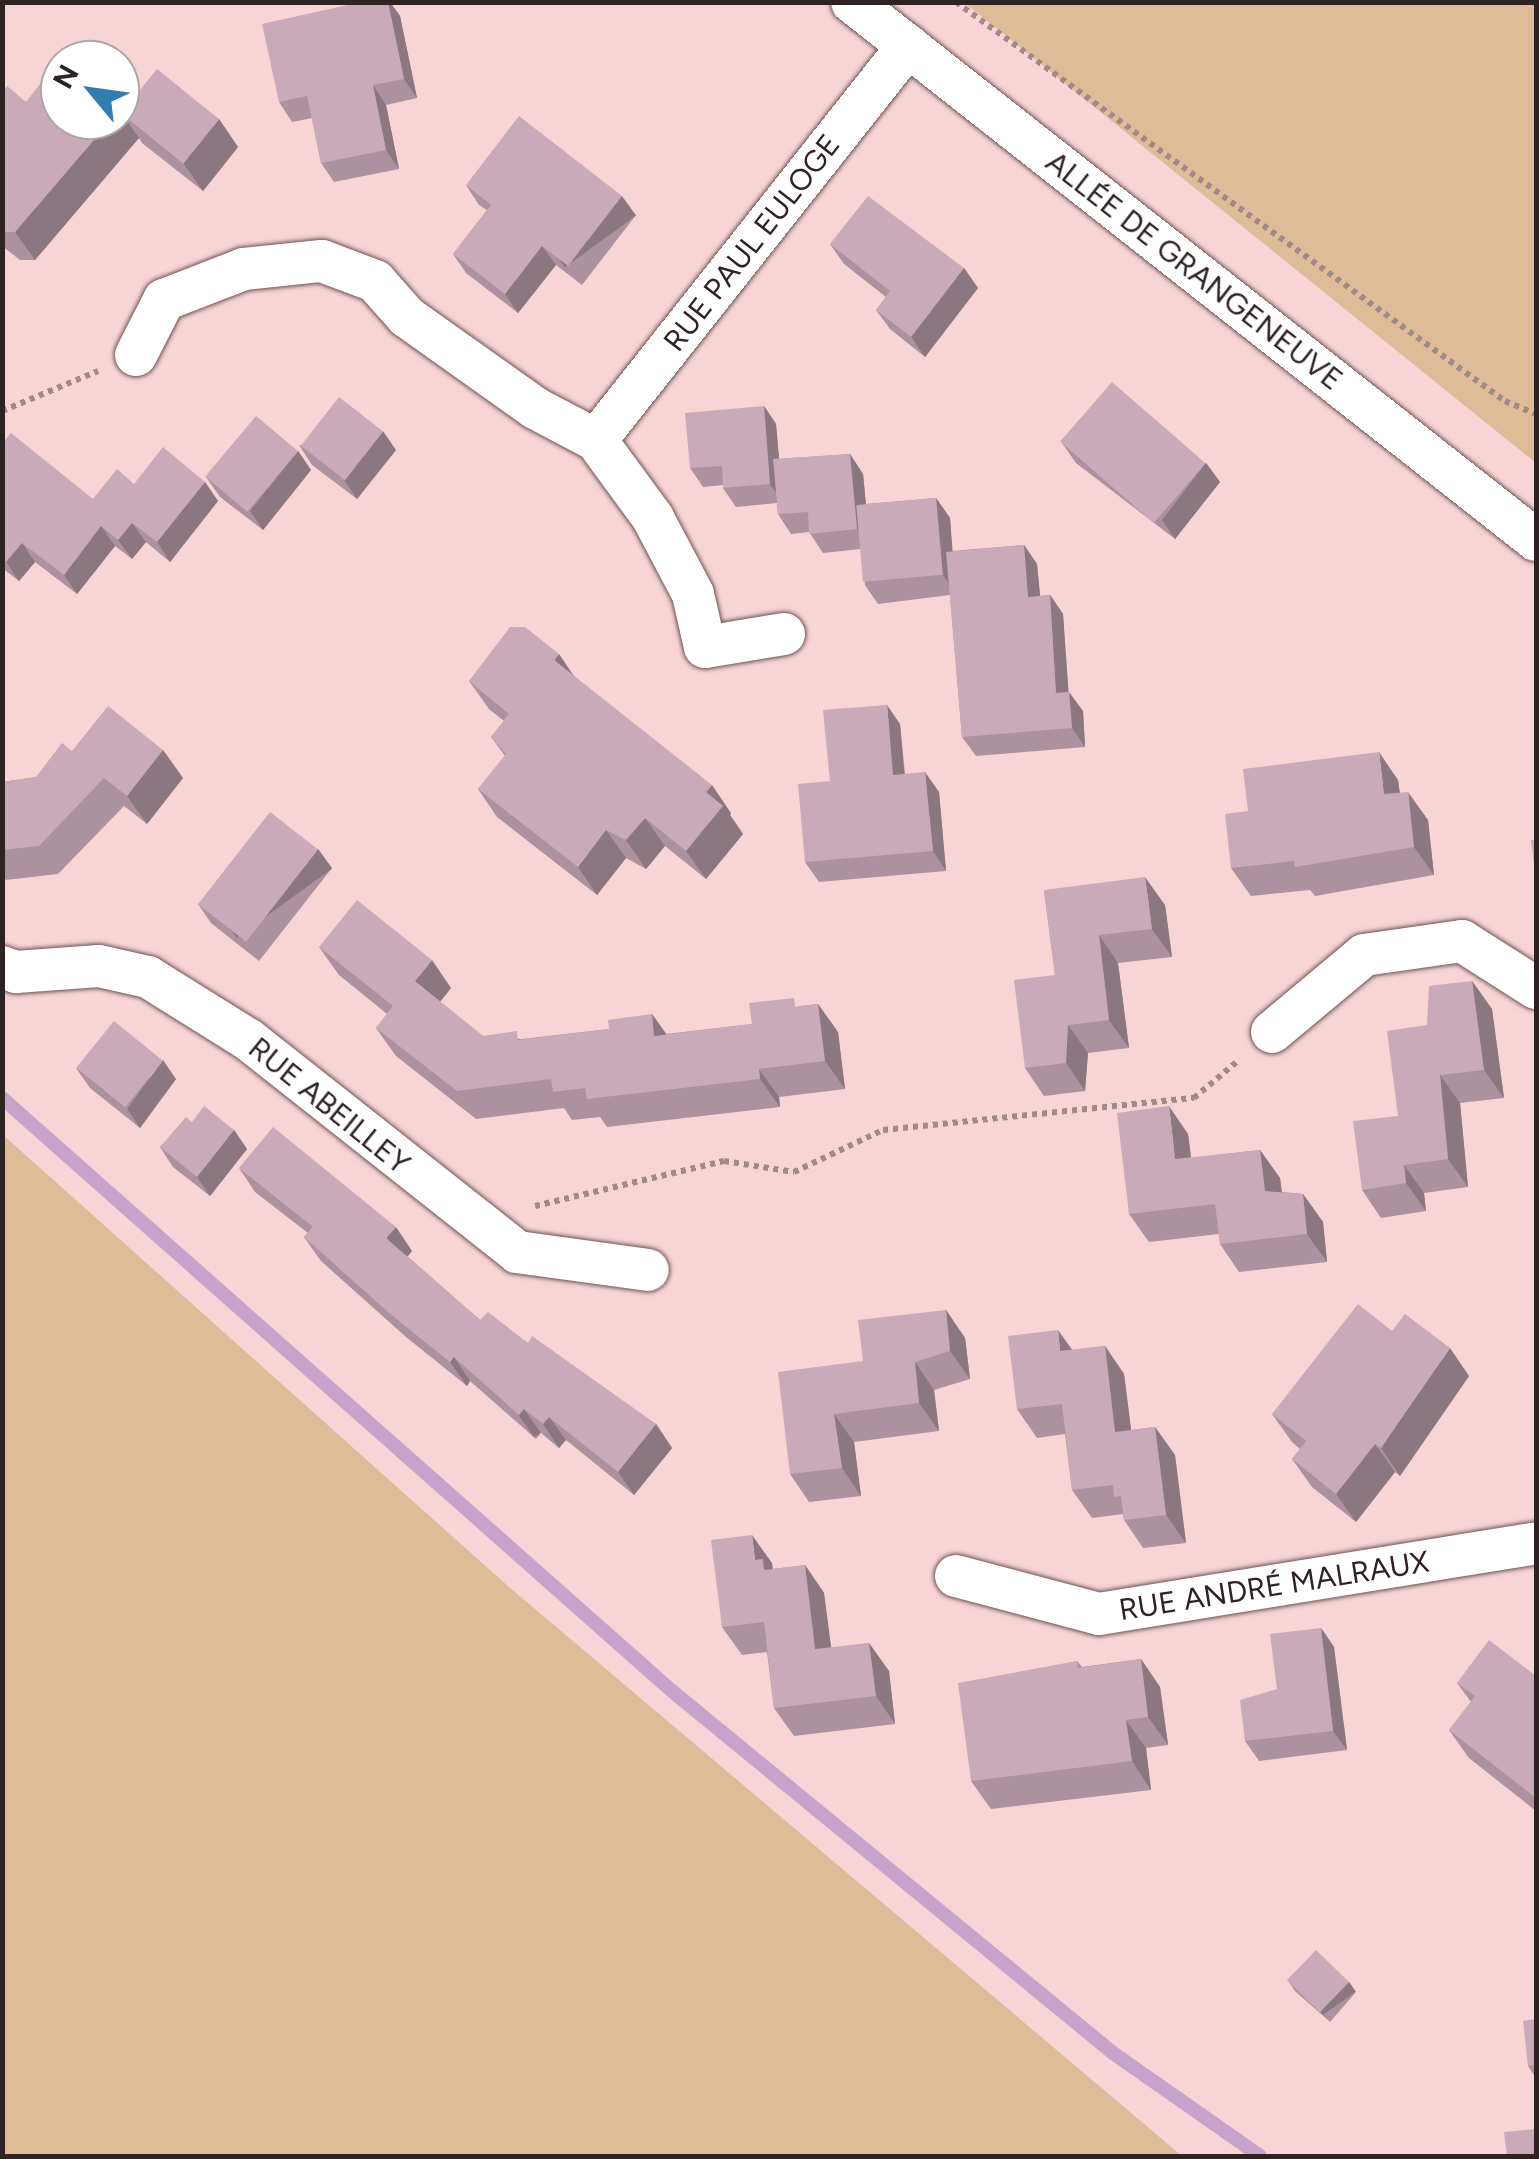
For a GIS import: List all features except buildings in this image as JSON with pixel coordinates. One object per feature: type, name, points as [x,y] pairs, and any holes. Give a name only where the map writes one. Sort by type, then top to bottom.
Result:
[{"type":"street","name":"ALLÉE DE GRANGENEUVE","points":[[852,2],[1536,540]]},
{"type":"street","name":"RUE PAUL EULOGE","points":[[596,440],[908,46]]},
{"type":"street","points":[[136,355],[164,300],[244,269],[322,262],[375,281],[407,318],[535,408],[596,440],[653,518],[694,594],[704,647],[784,634]]},
{"type":"street","points":[[1272,1032],[1364,954],[1462,940],[1536,988]]},
{"type":"street","name":"RUE ABEILLEY","points":[[2,967],[16,972],[100,966],[148,977],[249,1040],[518,1252],[648,1270]]},
{"type":"street","name":"RUE ANDRÉ MALRAUX","points":[[956,1576],[1098,1614],[1536,1543]]},
{"type":"path","points":[[956,2],[1474,379],[1536,414]]},
{"type":"path","points":[[2,410],[136,355]]},
{"type":"path","points":[[518,1210],[724,1161],[794,1172],[883,1130],[1194,1098],[1272,1032]]},
{"type":"shaded area","points":[[965,3],[1536,3],[1536,463]]},
{"type":"shaded area","points":[[2,1134],[509,1587],[1182,2156],[3,2156]]},
{"type":"waterway","points":[[2,1098],[672,1691],[1113,2053],[1260,2156]]}]
